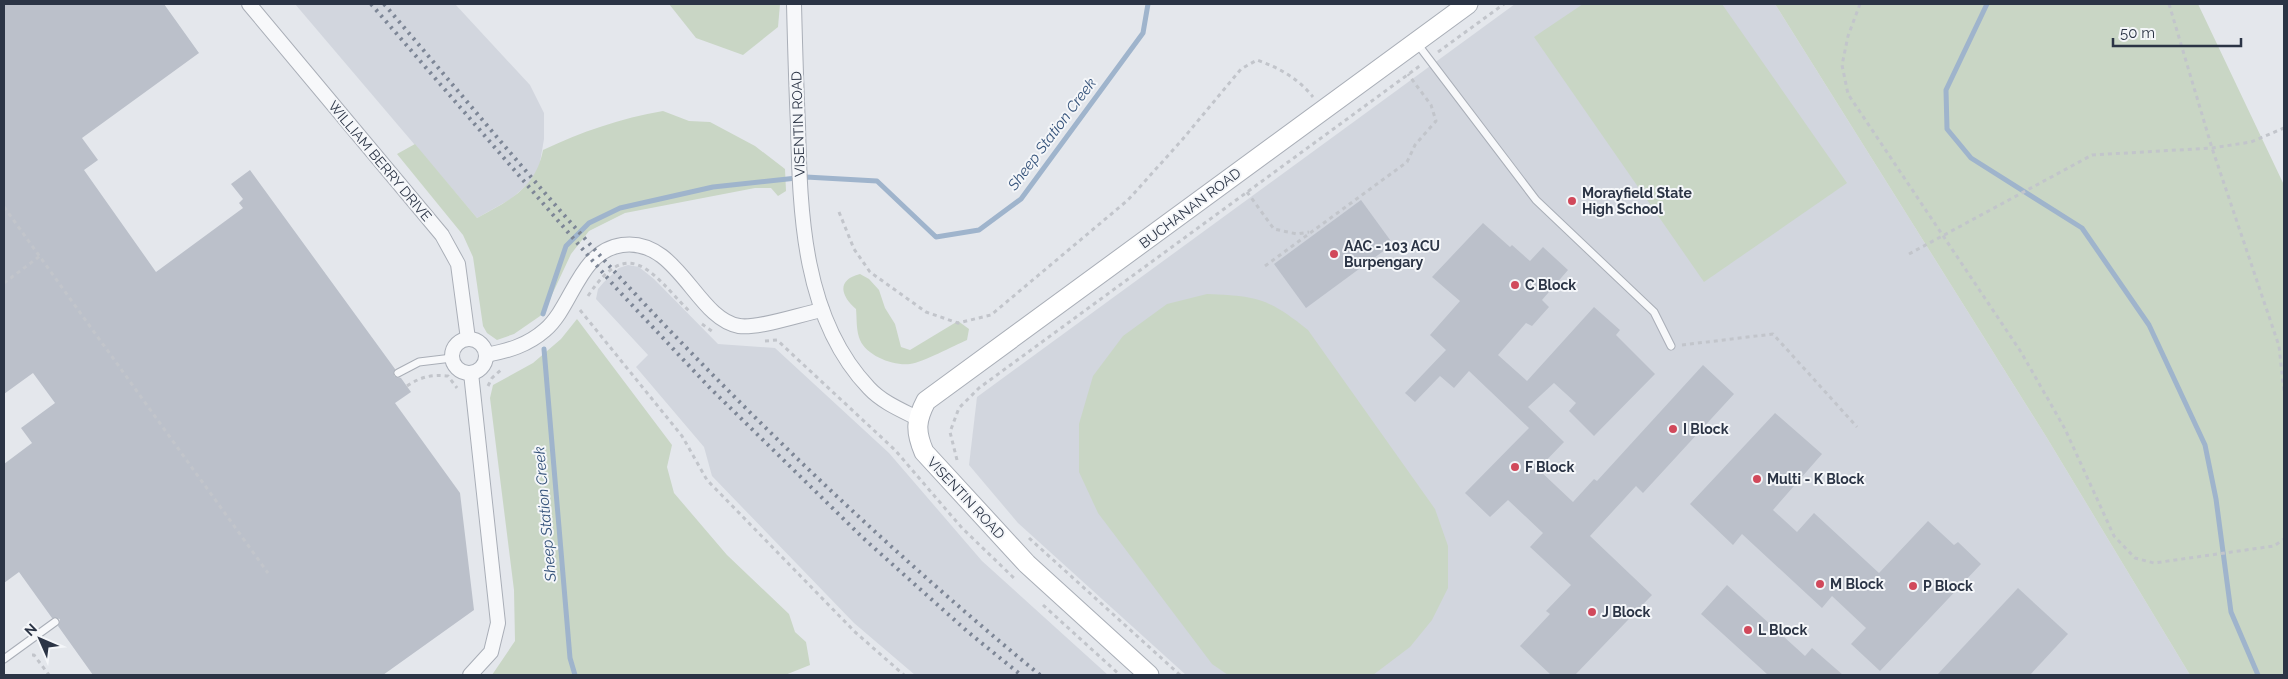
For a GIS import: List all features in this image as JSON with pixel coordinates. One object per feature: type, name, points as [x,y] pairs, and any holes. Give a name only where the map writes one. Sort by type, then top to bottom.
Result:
[{"type":"main road","name":"BUCHANAN ROAD","points":[[917,418],[926,401],[1468,4]]},
{"type":"main road","name":"VISENTIN ROAD","points":[[917,418],[916,434],[924,452],[1027,564],[1150,675]]},
{"type":"street","name":"WILLIAM BERRY DRIVE","points":[[249,4],[442,235],[458,264],[468,339]]},
{"type":"street","name":"VISENTIN ROAD","points":[[794,4],[801,202],[808,259],[822,310],[854,370],[870,390],[917,418]]},
{"type":"street","points":[[486,355],[514,348],[545,330],[563,308],[580,277],[593,261],[604,252],[621,245],[641,246],[660,255],[715,312],[736,325],[757,325],[822,310]]},
{"type":"street","points":[[468,339],[478,342],[486,355],[484,365],[471,373],[465,373],[456,368],[452,358],[452,352],[458,343],[468,339]]},
{"type":"street","points":[[470,675],[491,652],[495,643],[498,623],[471,373]]},
{"type":"lane","points":[[1416,42],[1536,200],[1654,312],[1671,346]]},
{"type":"lane","points":[[398,373],[419,362],[452,358]]},
{"type":"lane","points":[[4,659],[55,622]]},
{"type":"path","points":[[962,465],[955,458],[950,432],[958,408],[979,388],[1504,4]]},
{"type":"path","points":[[1860,4],[1848,36],[1842,65],[1848,94],[2021,352],[2065,429],[2114,536],[2135,558],[2154,563],[2274,546],[2284,539]]},
{"type":"path","points":[[2168,4],[2212,148],[2279,346],[2284,392]]},
{"type":"path","points":[[839,212],[854,249],[870,272],[926,312],[958,323],[991,315],[1128,200],[1182,140],[1241,69],[1257,60],[1282,69],[1306,88],[1322,110]]},
{"type":"path","points":[[1265,266],[1406,162],[1415,145],[1433,126],[1436,121],[1434,110],[1408,74]]},
{"type":"path","points":[[1908,254],[2092,155],[2112,152],[2212,148],[2251,142],[2284,128]]},
{"type":"path","points":[[1247,192],[1274,229],[1297,234],[1312,231]]},
{"type":"path","points":[[4,207],[268,573]]},
{"type":"path","points":[[4,283],[40,256]]},
{"type":"path","points":[[694,316],[654,275],[640,264],[624,263],[614,267],[600,279],[579,311],[588,318],[682,436],[707,480],[855,632],[904,675]]},
{"type":"path","points":[[701,323],[714,333]]},
{"type":"path","points":[[1671,346],[1773,334],[1857,427]]},
{"type":"path","points":[[760,341],[777,340],[895,450],[962,528],[1021,585]]},
{"type":"path","points":[[407,386],[421,378],[439,375],[448,376],[458,389]]},
{"type":"path","points":[[962,528],[980,513]]},
{"type":"path","points":[[1027,536],[1180,675]]},
{"type":"path","points":[[1042,604],[1120,675]]},
{"type":"path","points":[[31,655],[34,655],[49,675]]},
{"type":"shaded area","points":[[295,4],[455,4],[530,85],[544,113],[544,139],[539,168],[529,183],[511,199],[477,218]]},
{"type":"shaded area","name":"Morayfield State High School","points":[[1515,4],[1775,4],[2047,438],[2190,675],[1186,675],[1018,523],[969,465],[977,397]]},
{"type":"shaded area","points":[[628,265],[639,267],[654,279],[718,344],[775,348],[889,453],[982,561],[1108,675],[915,675],[854,623],[712,476],[704,447],[636,367],[648,355],[596,299],[598,289],[604,282],[619,268]]},
{"type":"green space","points":[[669,4],[780,4],[778,27],[743,55],[696,38]]},
{"type":"green space","points":[[1583,4],[1722,4],[1847,183],[1704,282],[1534,37]]},
{"type":"green space","points":[[1775,4],[2198,4],[2284,185],[2284,675],[2190,675],[2047,438]]},
{"type":"green space","points":[[663,111],[689,121],[710,122],[755,146],[785,169],[786,191],[778,196],[771,188],[755,188],[625,213],[589,231],[571,254],[543,314],[514,334],[497,340],[487,333],[483,326],[473,257],[463,235],[397,154],[415,144],[477,218],[500,206],[527,184],[534,174],[543,150],[602,126]]},
{"type":"green space","points":[[860,274],[869,279],[879,290],[885,308],[895,324],[901,347],[910,350],[958,321],[969,329],[967,340],[910,364],[889,362],[874,355],[863,346],[860,340],[857,329],[856,309],[847,299],[843,289],[847,280]]},
{"type":"green space","points":[[1207,294],[1238,296],[1261,301],[1282,311],[1308,330],[1435,509],[1448,546],[1448,588],[1432,620],[1410,647],[1373,675],[1228,675],[1212,664],[1098,513],[1079,472],[1079,424],[1093,376],[1123,336],[1167,304]]},
{"type":"green space","points":[[577,319],[672,445],[667,467],[674,493],[727,555],[789,614],[795,632],[806,642],[810,665],[785,675],[492,675],[515,641],[514,590],[490,398],[493,385],[533,363],[561,339]]},
{"type":"building","points":[[4,4],[164,4],[199,53],[82,138],[98,160],[84,170],[156,272],[243,208],[239,203],[243,199],[231,184],[250,170],[395,369],[394,376],[401,378],[411,392],[395,403],[460,493],[474,610],[383,675],[93,675],[58,626],[60,619],[52,618],[19,572],[4,583],[4,464],[32,443],[21,428],[55,403],[33,373],[4,394]]},
{"type":"building","name":"AAC - 103 ACU Burpengary","points":[[1361,200],[1393,244],[1306,308],[1274,264]]},
{"type":"building","points":[[1483,223],[1510,247],[1512,245],[1530,261],[1543,247],[1568,270],[1542,300],[1549,307],[1532,326],[1526,323],[1498,355],[1527,381],[1594,307],[1620,330],[1616,335],[1655,374],[1594,436],[1569,411],[1576,403],[1554,383],[1528,407],[1564,442],[1538,469],[1573,502],[1594,479],[1597,481],[1703,365],[1734,394],[1643,493],[1636,486],[1590,536],[1652,595],[1575,675],[1551,675],[1520,646],[1550,614],[1546,611],[1571,585],[1530,547],[1543,533],[1508,500],[1490,517],[1465,493],[1529,428],[1469,371],[1454,388],[1440,376],[1415,402],[1405,393],[1446,350],[1430,335],[1460,301],[1432,277]]},
{"type":"building","points":[[1775,413],[1822,454],[1773,510],[1797,532],[1814,513],[1879,573],[1928,521],[1954,545],[1958,542],[1981,564],[1880,671],[1851,644],[1866,628],[1832,596],[1822,608],[1742,534],[1733,545],[1690,504]]},
{"type":"building","name":"L Block","points":[[1727,585],[1805,656],[1812,648],[1843,675],[1768,675],[1701,614]]},
{"type":"building","name":"P Block","points":[[2018,588],[2068,634],[2030,675],[1937,675]]},
{"type":"waterway","name":"Sheep Station Creek","points":[[543,314],[566,246],[589,223],[620,208],[713,187],[806,177],[877,181],[936,237],[979,230],[1021,199],[1143,33],[1148,4]]},
{"type":"waterway","points":[[1987,4],[1946,90],[1947,129],[1971,158],[2082,228],[2149,325],[2205,445],[2216,499],[2231,612],[2258,675]]},
{"type":"waterway","name":"Sheep Station Creek","points":[[544,349],[570,658],[575,675]]},
{"type":"railway","points":[[371,4],[617,289],[709,387],[863,538],[968,632],[1021,675]]},
{"type":"railway","points":[[384,4],[533,180],[674,335],[775,437],[878,535],[1040,675]]},
{"type":"place","name":"Morayfield State High School","points":[[1572,201]]},
{"type":"place","name":"AAC - 103 ACU Burpengary","points":[[1334,254]]},
{"type":"place","name":"C Block","points":[[1515,285]]},
{"type":"place","name":"I Block","points":[[1673,429]]},
{"type":"place","name":"F Block","points":[[1515,467]]},
{"type":"place","name":"Multi - K Block","points":[[1757,479]]},
{"type":"place","name":"M Block","points":[[1820,584]]},
{"type":"place","name":"P Block","points":[[1913,586]]},
{"type":"place","name":"J Block","points":[[1592,612]]},
{"type":"place","name":"L Block","points":[[1748,630]]}]
